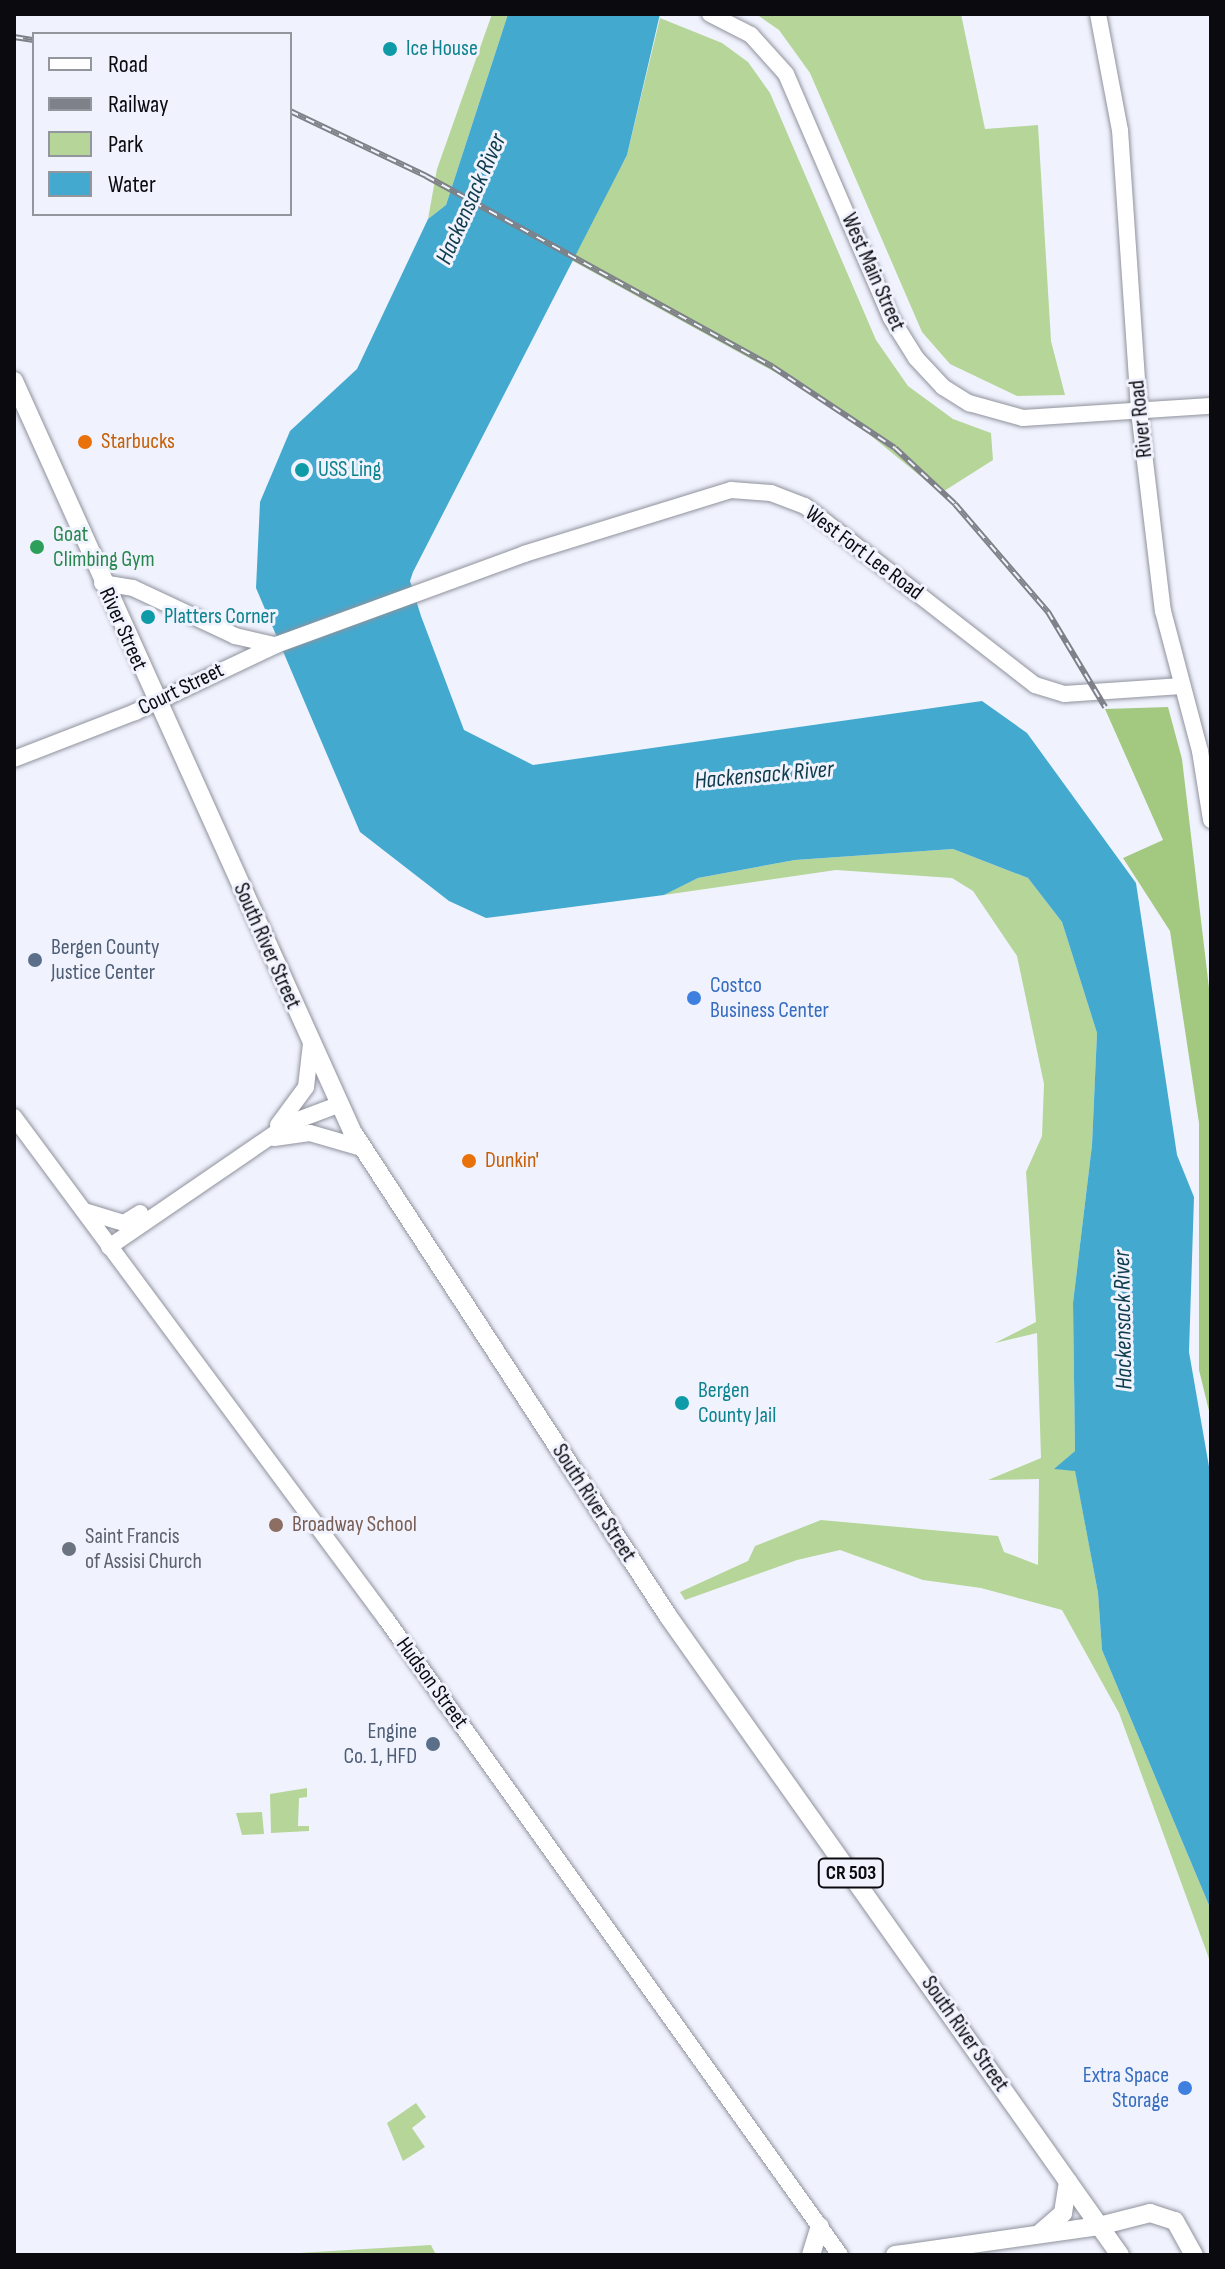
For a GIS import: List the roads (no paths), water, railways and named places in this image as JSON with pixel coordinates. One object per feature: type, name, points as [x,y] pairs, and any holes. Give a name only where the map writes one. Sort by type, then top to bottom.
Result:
[{"type":"main road","name":"West Main Street","points":[[710,14],[751,35],[786,74],[891,318],[916,358],[943,387],[989,411],[1023,418],[1211,406]]},
{"type":"main road","name":"River Road","points":[[1098,14],[1120,130],[1139,411],[1163,611],[1200,751],[1211,820]]},
{"type":"main road","name":"River Street","points":[[14,381],[19,407],[154,701]]},
{"type":"main road","name":"West Fort Lee Road","points":[[347,618],[710,494],[771,493],[826,520],[1035,685],[1065,694],[1181,686]]},
{"type":"main road","points":[[102,583],[143,592],[219,630],[276,645]]},
{"type":"main road","name":"Court Street","points":[[14,759],[154,701],[221,668],[347,618]]},
{"type":"main road","points":[[219,630],[229,647],[221,668]]},
{"type":"main road","name":"South River Street","points":[[154,701],[338,1105],[362,1148],[668,1616],[1120,2255]]},
{"type":"main road","points":[[260,1142],[296,1105],[306,1087],[311,1044]]},
{"type":"main road","points":[[109,1247],[260,1142],[301,1118],[338,1105]]},
{"type":"main road","name":"Hudson Street","points":[[14,1117],[386,1619],[840,2255]]},
{"type":"main road","points":[[260,1142],[310,1133],[362,1148]]},
{"type":"main road","points":[[83,1211],[124,1223],[185,1193]]},
{"type":"main road","points":[[1037,2236],[1063,2213],[1068,2181]]},
{"type":"main road","points":[[896,2255],[1099,2226],[1150,2213],[1164,2216],[1182,2228],[1194,2255]]},
{"type":"main road","points":[[811,2255],[820,2226]]},
{"type":"water","name":"Hackensack River","points":[[508,14],[660,14],[627,155],[413,572],[410,581],[421,616],[464,730],[533,765],[982,701],[1027,733],[1136,883],[1177,1155],[1194,1197],[1189,1352],[1211,1478],[1211,1910],[1102,1650],[1098,1593],[1075,1471],[1054,1469],[1075,1451],[1073,1303],[1092,1145],[1097,1033],[1062,922],[1028,878],[953,849],[795,860],[698,878],[664,895],[486,918],[449,901],[360,832],[256,588],[260,502],[290,431],[357,369],[428,219],[446,205]]},
{"type":"railway","points":[[14,37],[32,40]]},
{"type":"railway","points":[[292,112],[426,176],[773,367],[895,448],[955,504],[1048,612],[1105,707]]},
{"type":"place","name":"Ice House","points":[[390,49]]},
{"type":"place","name":"Starbucks","points":[[85,442]]},
{"type":"place","name":"USS Ling","points":[[302,470]]},
{"type":"place","name":"Goat Climbing Gym","points":[[37,547]]},
{"type":"place","name":"Platters Corner","points":[[148,617]]},
{"type":"place","name":"Bergen County Justice Center","points":[[35,960]]},
{"type":"place","name":"Costco Business Center","points":[[694,998]]},
{"type":"place","name":"Dunkin'","points":[[469,1161]]},
{"type":"place","name":"Bergen County Jail","points":[[682,1403]]},
{"type":"place","name":"Broadway School","points":[[276,1525]]},
{"type":"place","name":"Saint Francis of Assisi Church","points":[[69,1549]]},
{"type":"place","name":"Engine Co. 1, HFD","points":[[433,1744]]},
{"type":"place","name":"Extra Space Storage","points":[[1185,2088]]}]
